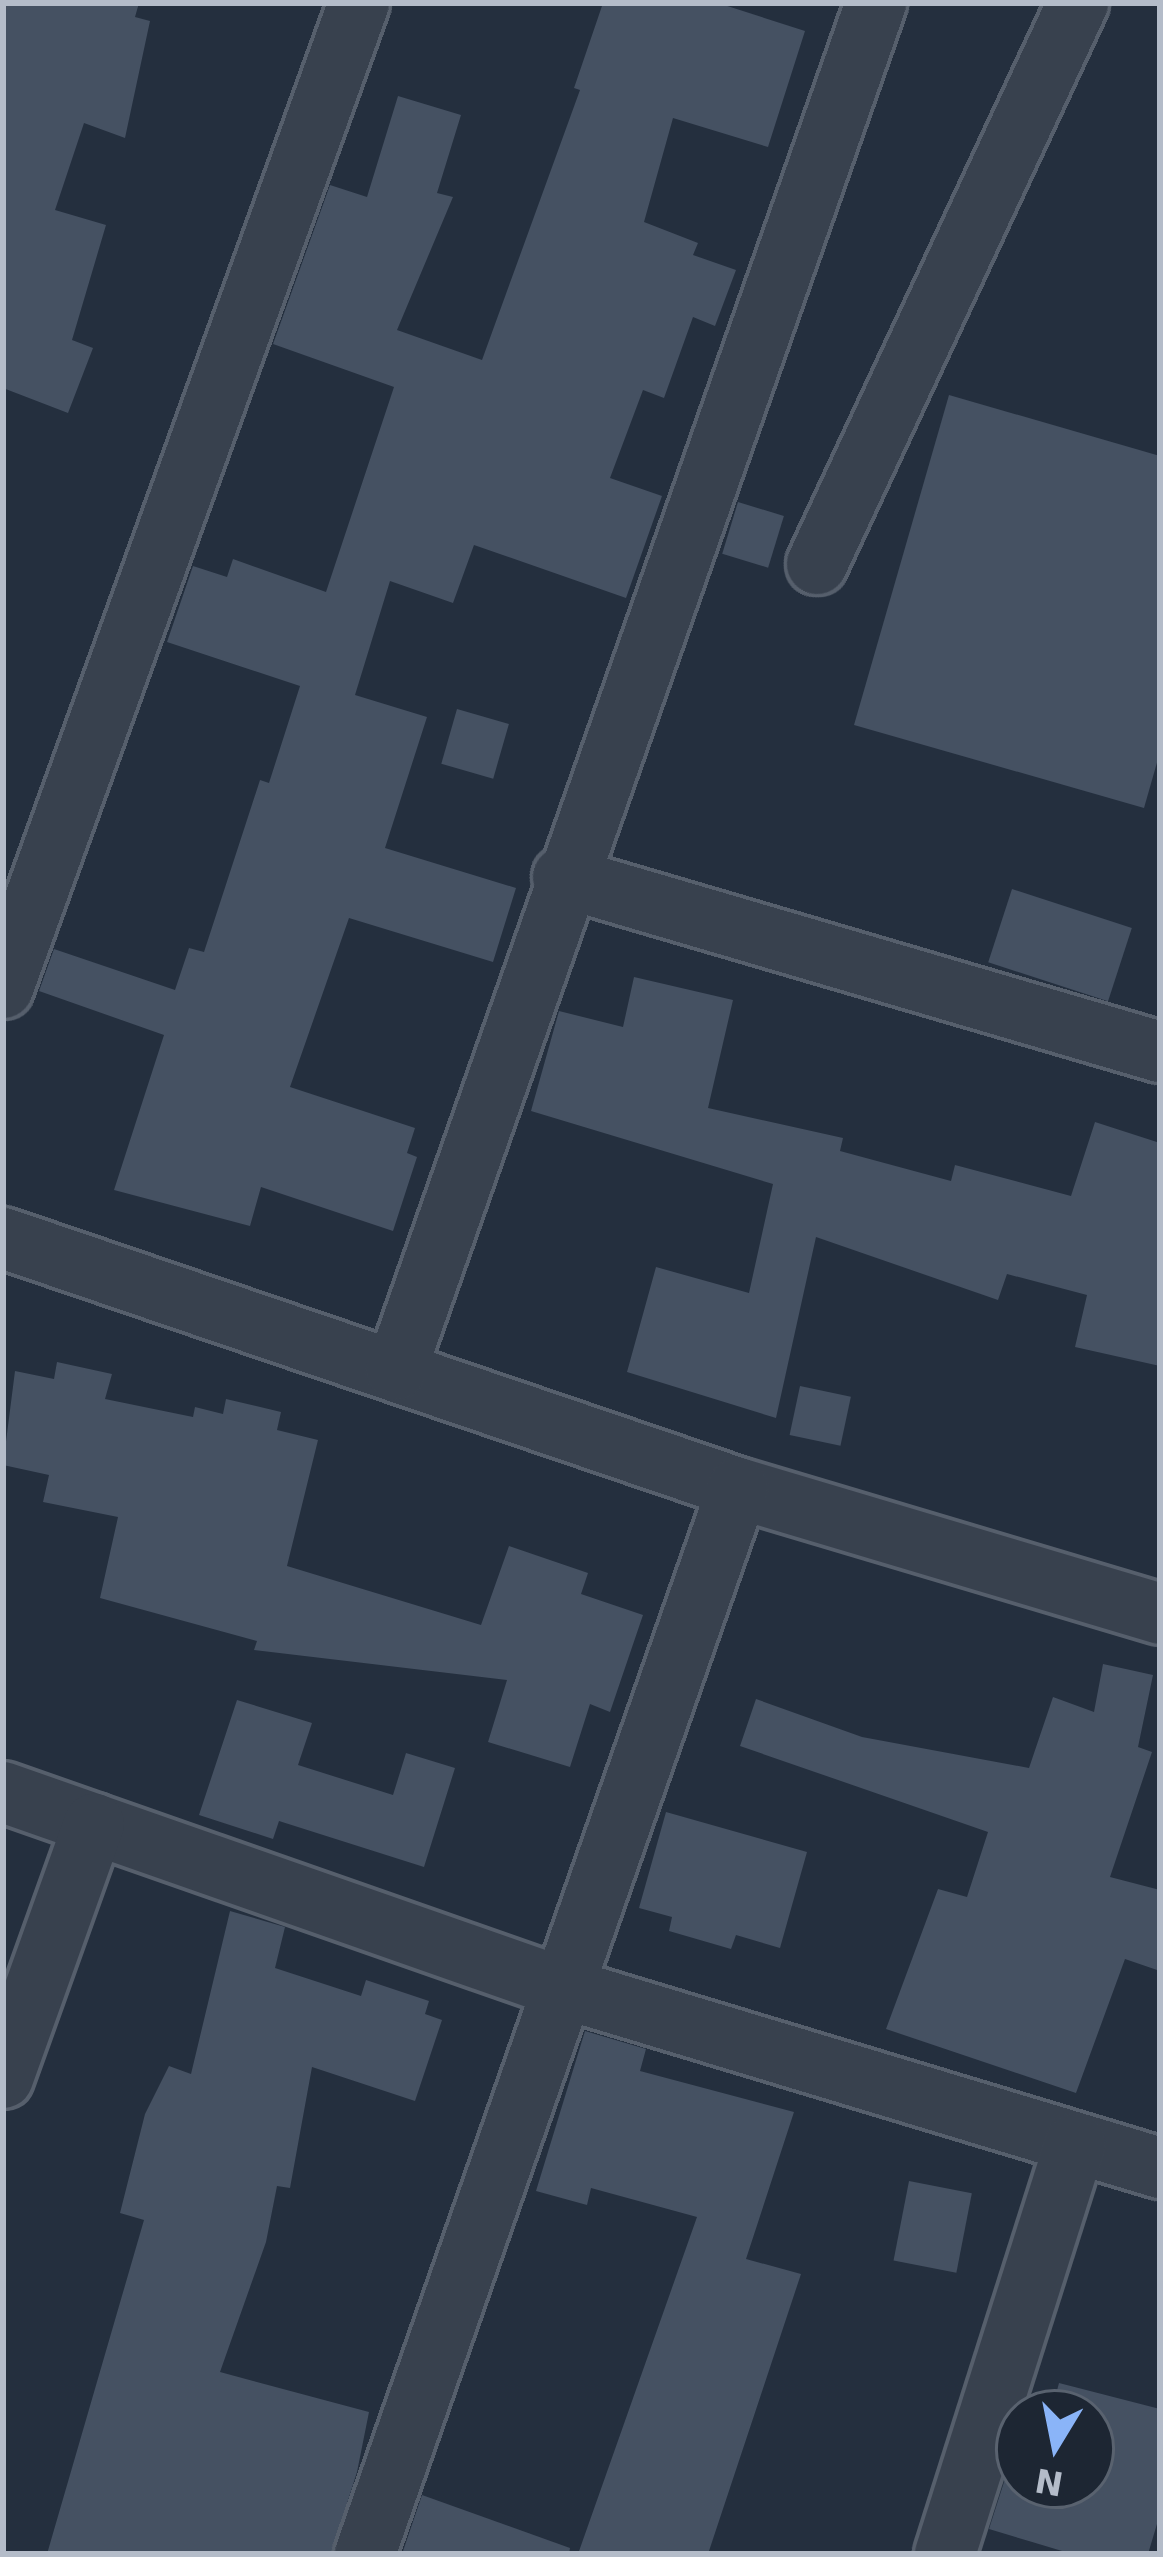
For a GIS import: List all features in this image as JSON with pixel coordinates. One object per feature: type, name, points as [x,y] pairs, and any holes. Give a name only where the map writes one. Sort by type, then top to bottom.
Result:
[{"type":"street","points":[[3,988],[359,3]]},
{"type":"street","points":[[396,1370],[563,877],[876,3]]},
{"type":"street","points":[[818,564],[1078,3]]},
{"type":"street","points":[[563,877],[1160,1052]]},
{"type":"street","points":[[3,1238],[738,1488],[1160,1614]]},
{"type":"street","points":[[365,2554],[738,1488]]},
{"type":"street","points":[[3,1792],[563,1988],[1160,2168]]},
{"type":"street","points":[[3,2078],[94,1824]]},
{"type":"street","points":[[945,2554],[1075,2143]]},
{"type":"building","points":[[3,3],[139,3],[135,17],[150,21],[125,138],[84,123],[55,210],[106,225],[72,340],[93,348],[68,413],[3,388]]},
{"type":"building","points":[[603,3],[718,3],[805,31],[768,147],[673,118],[644,222],[698,243],[693,255],[736,270],[715,326],[693,317],[664,398],[643,390],[610,478],[662,496],[626,598],[474,545],[453,603],[390,581],[355,695],[427,717],[385,848],[516,888],[493,962],[349,918],[290,1087],[415,1128],[407,1153],[417,1157],[393,1231],[261,1187],[250,1226],[114,1190],[164,1035],[39,991],[54,949],[175,990],[189,948],[204,952],[260,780],[269,783],[300,686],[167,642],[193,566],[227,577],[233,559],[326,592],[394,387],[273,344],[330,185],[367,197],[398,96],[461,115],[437,193],[453,197],[397,330],[482,360],[580,90],[574,88]]},
{"type":"building","points":[[949,395],[1160,456],[1160,752],[1144,808],[854,725]]},
{"type":"building","points":[[738,502],[784,516],[768,568],[722,554]]},
{"type":"building","points":[[457,709],[509,724],[493,779],[441,764]]},
{"type":"building","points":[[1012,889],[1132,928],[1108,1001],[988,962]]},
{"type":"building","points":[[634,977],[733,1000],[708,1108],[843,1138],[840,1151],[951,1181],[955,1165],[1071,1196],[1095,1122],[1160,1143],[1160,1366],[1075,1347],[1087,1295],[1007,1274],[998,1300],[816,1237],[776,1418],[627,1372],[656,1267],[749,1293],[773,1184],[531,1111],[559,1011],[623,1027]]},
{"type":"building","points":[[57,1362],[112,1374],[105,1399],[193,1417],[195,1407],[223,1414],[226,1399],[281,1412],[277,1430],[318,1440],[287,1566],[481,1625],[509,1546],[588,1573],[581,1594],[643,1615],[610,1712],[590,1704],[570,1767],[488,1742],[507,1680],[254,1650],[257,1641],[100,1598],[118,1517],[43,1502],[49,1475],[3,1465],[15,1371],[54,1379]]},
{"type":"building","points":[[800,1386],[851,1397],[840,1446],[790,1435]]},
{"type":"building","points":[[1103,1664],[1153,1675],[1138,1747],[1152,1752],[1110,1877],[1160,1890],[1160,1971],[1125,1959],[1076,2093],[886,2029],[938,1889],[967,1897],[988,1832],[740,1746],[756,1699],[862,1737],[1029,1768],[1053,1697],[1094,1712]]},
{"type":"building","points":[[237,1700],[312,1723],[298,1765],[393,1795],[406,1753],[455,1768],[424,1867],[279,1821],[273,1839],[199,1815]]},
{"type":"building","points":[[666,1812],[807,1852],[780,1948],[736,1935],[731,1949],[669,1931],[672,1917],[639,1908]]},
{"type":"building","points":[[230,1911],[285,1927],[275,1968],[361,1996],[366,1980],[429,2001],[425,2014],[442,2020],[415,2101],[312,2067],[290,2188],[277,2186],[266,2242],[220,2372],[369,2412],[357,2472],[331,2554],[47,2554],[144,2220],[120,2213],[145,2114],[169,2066],[191,2074]]},
{"type":"building","points":[[585,2031],[646,2049],[640,2071],[794,2112],[746,2259],[801,2274],[708,2554],[578,2554],[697,2217],[591,2188],[587,2205],[536,2191]]},
{"type":"building","points":[[909,2181],[972,2193],[956,2273],[894,2261]]},
{"type":"building","points":[[1115,2397],[1160,2409],[1160,2514],[1148,2554],[1072,2554],[989,2529],[995,2509],[1115,2509]]},
{"type":"building","points":[[422,2495],[570,2548],[569,2554],[402,2554]]}]
